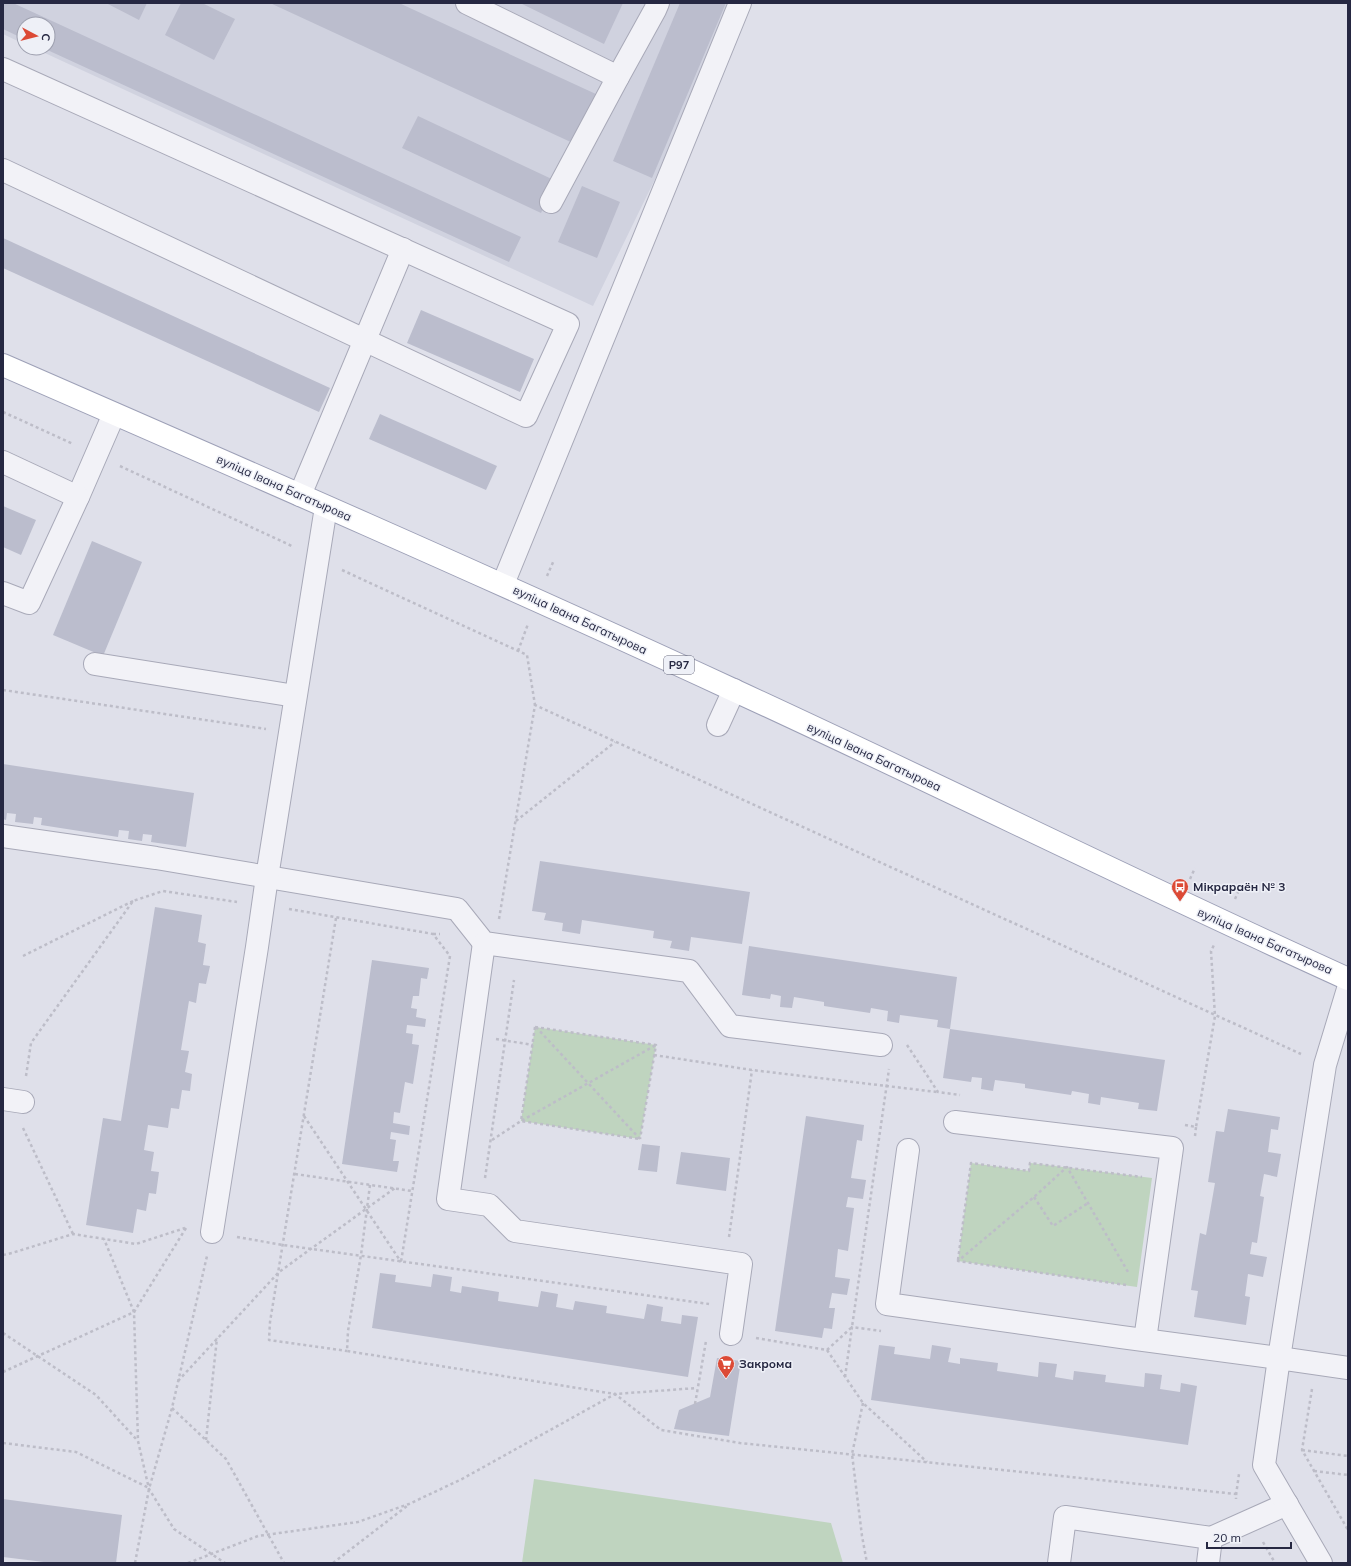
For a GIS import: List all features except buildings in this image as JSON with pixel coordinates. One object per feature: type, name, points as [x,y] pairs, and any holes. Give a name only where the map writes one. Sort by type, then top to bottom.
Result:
[{"type":"main road","name":"вуліца Івана Багатырова","points":[[3,365],[503,584],[734,690],[1193,908],[1348,979]]},
{"type":"lane","points":[[467,3],[618,77]]},
{"type":"lane","points":[[503,584],[740,3]]},
{"type":"lane","points":[[551,202],[618,77],[652,5]]},
{"type":"lane","points":[[3,69],[568,324],[526,416],[3,170]]},
{"type":"lane","points":[[300,495],[403,249]]},
{"type":"lane","points":[[3,593],[28,603],[78,497],[114,414]]},
{"type":"lane","points":[[3,462],[78,497]]},
{"type":"lane","points":[[212,1232],[264,905],[295,696],[326,507]]},
{"type":"lane","points":[[95,664],[295,696]]},
{"type":"lane","points":[[718,725],[734,690]]},
{"type":"lane","points":[[3,836],[156,858],[457,909],[484,943],[689,971],[730,1026],[886,1054]]},
{"type":"lane","points":[[484,943],[448,1199],[489,1205],[515,1231],[741,1264],[731,1334]]},
{"type":"lane","points":[[1321,1563],[1264,1465],[1279,1358],[1325,1065],[1348,989]]},
{"type":"lane","points":[[955,1122],[1172,1148],[1145,1340]]},
{"type":"lane","points":[[908,1150],[887,1304],[1348,1368]]},
{"type":"lane","points":[[1058,1563],[1065,1517],[1211,1538],[1287,1504]]},
{"type":"lane","points":[[1208,1563],[1211,1538]]},
{"type":"path","points":[[3,412],[72,444]]},
{"type":"path","points":[[122,467],[296,548]]},
{"type":"path","points":[[341,569],[527,655],[535,705],[499,922]]},
{"type":"path","points":[[535,705],[1215,1016],[1302,1054]]},
{"type":"path","points":[[516,821],[615,742]]},
{"type":"path","points":[[24,956],[133,900],[163,891],[264,905],[433,934],[450,956],[401,1262]]},
{"type":"path","points":[[31,1043],[133,900]]},
{"type":"path","points":[[336,918],[270,1322],[269,1340],[615,1394],[697,1388]]},
{"type":"path","points":[[1194,1142],[1215,1016],[1211,950]]},
{"type":"path","points":[[482,1204],[514,980]]},
{"type":"path","points":[[521,1121],[535,1027]]},
{"type":"path","points":[[535,1027],[656,1045]]},
{"type":"path","points":[[535,1027],[640,1139]]},
{"type":"path","points":[[904,1040],[938,1092]]},
{"type":"path","points":[[505,1041],[533,1045]]},
{"type":"path","points":[[491,1140],[521,1121],[656,1045]]},
{"type":"path","points":[[640,1139],[656,1045]]},
{"type":"path","points":[[845,1377],[887,1086],[886,1054]]},
{"type":"path","points":[[654,1055],[752,1070],[967,1096]]},
{"type":"path","points":[[725,1262],[752,1070]]},
{"type":"path","points":[[15,1107],[73,1234]]},
{"type":"path","points":[[304,1115],[401,1262]]},
{"type":"path","points":[[521,1121],[640,1139]]},
{"type":"path","points":[[1182,1125],[1196,1127]]},
{"type":"path","points":[[958,1261],[971,1163],[1029,1170],[1030,1163],[1144,1177]]},
{"type":"path","points":[[958,1261],[1067,1168]]},
{"type":"path","points":[[1067,1168],[1129,1274]]},
{"type":"path","points":[[295,1174],[412,1191]]},
{"type":"path","points":[[347,1351],[348,1331],[361,1255],[370,1185]]},
{"type":"path","points":[[178,1381],[278,1272],[395,1188]]},
{"type":"path","points":[[1034,1197],[1053,1226],[1088,1203]]},
{"type":"path","points":[[3,1372],[134,1312],[186,1228]]},
{"type":"path","points":[[3,1255],[73,1234],[136,1244],[186,1228],[283,1245],[361,1255],[401,1262],[714,1304]]},
{"type":"path","points":[[135,1563],[149,1489],[172,1408],[212,1232]]},
{"type":"path","points":[[104,1239],[134,1312],[138,1441],[149,1489],[174,1529],[225,1563]]},
{"type":"path","points":[[958,1261],[1129,1286]]},
{"type":"path","points":[[826,1350],[852,1327],[883,1331]]},
{"type":"path","points":[[695,1404],[708,1329],[826,1350],[863,1403],[928,1462]]},
{"type":"path","points":[[3,1333],[96,1395],[138,1441]]},
{"type":"path","points":[[206,1440],[218,1338]]},
{"type":"path","points":[[1312,1389],[1302,1450],[1348,1530]]},
{"type":"path","points":[[615,1394],[661,1430],[740,1443],[1236,1494]]},
{"type":"path","points":[[188,1563],[267,1533],[358,1522],[409,1504],[462,1480],[615,1394]]},
{"type":"path","points":[[863,1403],[852,1454],[862,1536],[867,1563]]},
{"type":"path","points":[[172,1408],[226,1459],[284,1563]]},
{"type":"path","points":[[3,1443],[76,1452],[149,1489]]},
{"type":"path","points":[[1302,1450],[1348,1456]]},
{"type":"path","points":[[1239,1471],[1236,1494],[1275,1563]]},
{"type":"path","points":[[1314,1471],[1348,1474]]},
{"type":"path","points":[[333,1563],[409,1504]]},
{"type":"shaded area","points":[[3,3],[741,3],[593,306],[51,56],[56,56],[56,16],[16,16],[16,40],[3,34]]},
{"type":"green space","points":[[535,1027],[656,1045],[640,1139],[521,1121]]},
{"type":"green space","points":[[971,1163],[1029,1171],[1030,1163],[1152,1178],[1137,1287],[958,1261]]},
{"type":"green space","points":[[534,1479],[831,1523],[843,1563],[522,1563]]},
{"type":"place","name":"Мікрараён № 3","points":[[1180,902]]},
{"type":"place","name":"Закрома","points":[[726,1379]]}]
